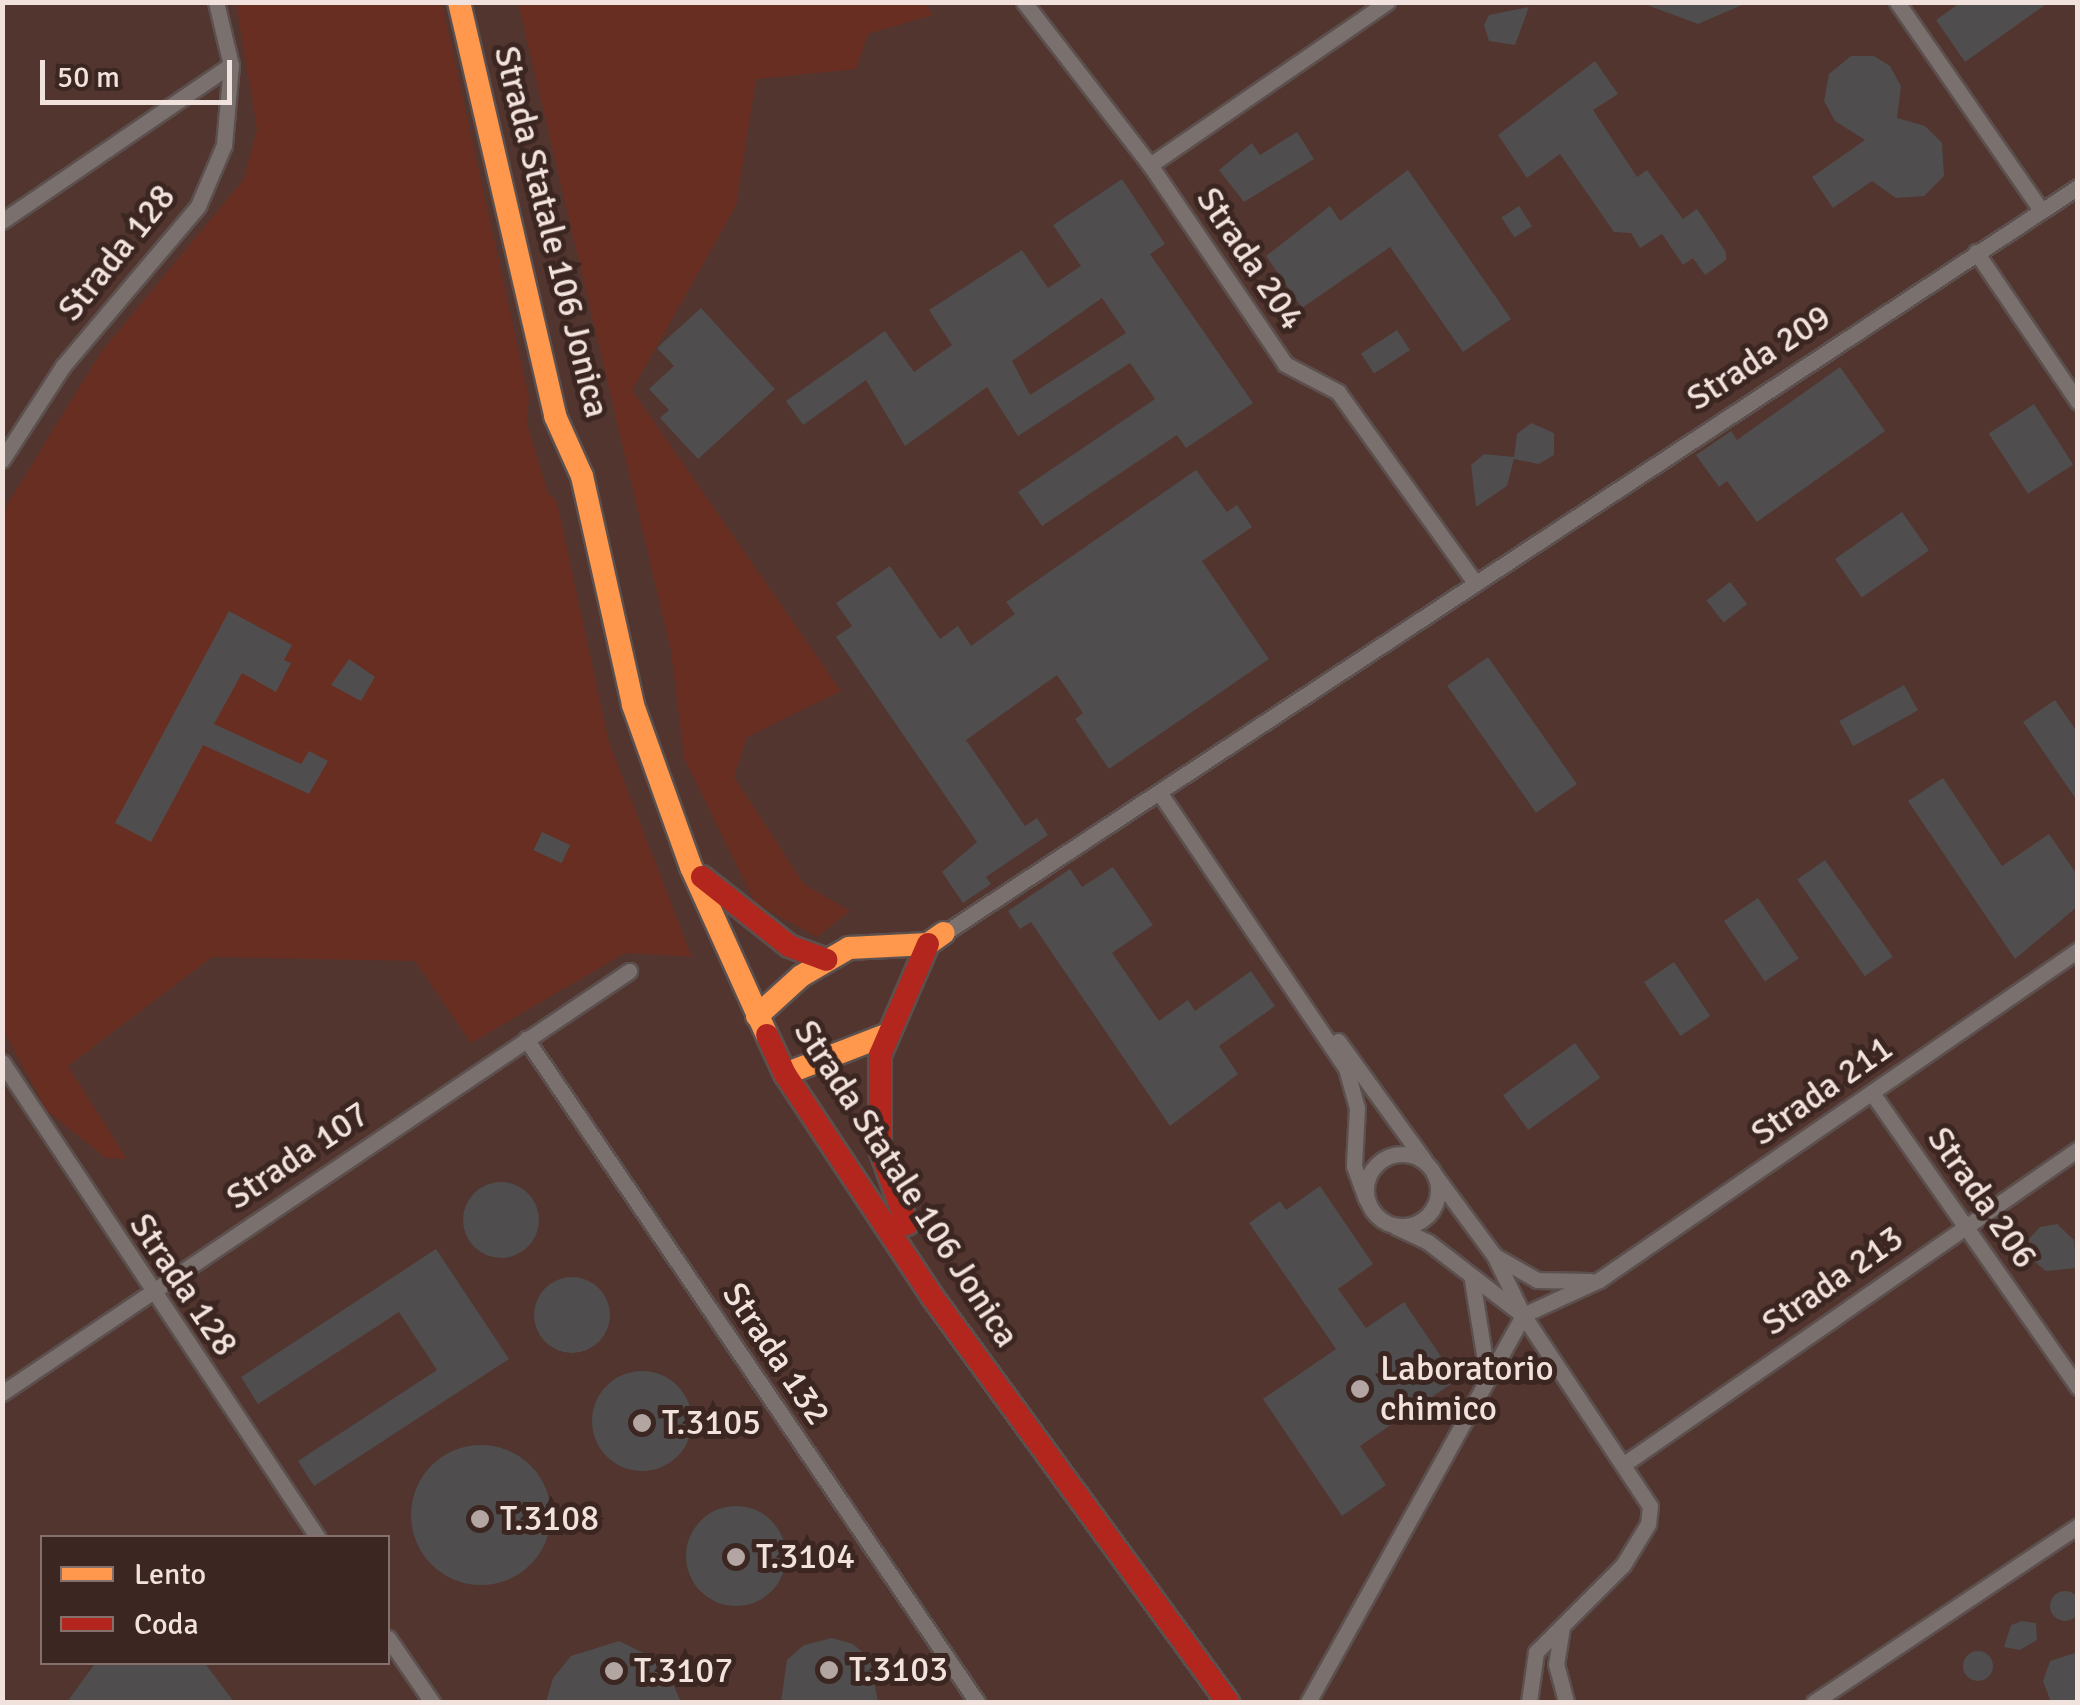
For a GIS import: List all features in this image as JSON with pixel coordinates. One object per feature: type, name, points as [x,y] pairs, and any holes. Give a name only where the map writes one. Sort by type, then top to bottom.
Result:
[{"type":"main road","name":"Strada Statale 106 Jonica","points":[[459,2],[555,416],[582,476],[633,704],[691,867],[757,1016],[785,1074],[934,1299],[1223,1695]]},
{"type":"main road","name":"Strada Statale 106 Jonica","points":[[582,476],[585,412]]},
{"type":"main road","points":[[691,867],[757,924],[828,960]]},
{"type":"main road","points":[[757,1016],[848,948],[936,938]]},
{"type":"main road","points":[[934,1299],[880,1150],[880,1055],[936,938]]},
{"type":"main road","points":[[785,1074],[888,1034]]},
{"type":"lane","name":"Strada 128","points":[[2,460],[63,366],[198,206],[224,146],[230,65],[216,2]]},
{"type":"lane","name":"Strada 204","points":[[1024,2],[1150,165],[1284,364],[1338,392],[1474,580]]},
{"type":"lane","points":[[1150,165],[1386,2]]},
{"type":"lane","points":[[1897,2],[2041,210]]},
{"type":"lane","points":[[2,221],[230,65]]},
{"type":"lane","name":"Strada 209","points":[[936,938],[1474,580],[2078,187]]},
{"type":"lane","points":[[1976,252],[2078,402]]},
{"type":"lane","points":[[1160,792],[1328,1032],[1355,1091],[1354,1166],[1366,1200],[1390,1225],[1428,1242],[1523,1316]]},
{"type":"lane","name":"Strada 211","points":[[1523,1316],[1599,1280],[2078,950]]},
{"type":"lane","name":"Strada 107","points":[[2,1392],[628,971]]},
{"type":"lane","points":[[1328,1032],[1349,1052],[1494,1255],[1523,1316],[1650,1506],[1648,1524],[1623,1565],[1536,1652],[1529,1702]]},
{"type":"lane","name":"Strada 132","points":[[526,1039],[977,1702]]},
{"type":"lane","name":"Strada 128","points":[[2,1062],[149,1291],[316,1535]]},
{"type":"lane","name":"Strada 206","points":[[1872,1093],[2078,1387]]},
{"type":"lane","name":"Strada 213","points":[[1624,1464],[2078,1149]]},
{"type":"lane","points":[[1366,1200],[1368,1176],[1383,1158],[1406,1154],[1431,1169],[1437,1198],[1425,1218],[1390,1225]]},
{"type":"lane","points":[[1494,1255],[1538,1280],[1599,1280]]},
{"type":"lane","points":[[1472,1280],[1489,1356],[1487,1387]]},
{"type":"lane","points":[[1309,1701],[1487,1387],[1523,1316]]},
{"type":"lane","points":[[1814,1702],[2078,1526]]},
{"type":"lane","points":[[1562,1627],[1556,1664],[1566,1702]]},
{"type":"lane","points":[[390,1641],[432,1702]]},
{"type":"shaded area","points":[[924,2],[933,15],[868,34],[856,69],[756,79],[736,206],[632,390],[841,691],[747,737],[734,777],[804,884],[850,911],[817,937],[755,903],[684,758],[671,651],[518,3]]},
{"type":"shaded area","points":[[3,3],[2077,3],[2077,1702],[3,1702]]},
{"type":"shaded area","points":[[236,3],[442,3],[529,397],[527,423],[548,493],[557,502],[609,742],[692,957],[625,953],[471,1043],[415,961],[212,957],[68,1066],[127,1159],[106,1158],[47,1111],[3,1030],[2,513],[101,352],[244,179],[257,129]]},
{"type":"building","points":[[1639,2],[1749,2],[1698,24]]},
{"type":"building","points":[[1961,2],[2049,2],[1965,62],[1936,20]]},
{"type":"building","points":[[1529,7],[1515,45],[1489,41],[1484,25],[1489,15]]},
{"type":"building","points":[[1851,56],[1874,56],[1890,66],[1901,86],[1897,118],[1925,126],[1942,143],[1944,176],[1924,196],[1896,198],[1872,181],[1833,208],[1812,177],[1865,140],[1835,121],[1824,101],[1829,74]]},
{"type":"building","points":[[1595,61],[1618,94],[1593,110],[1637,177],[1647,170],[1683,219],[1697,209],[1726,252],[1726,260],[1705,275],[1693,258],[1683,265],[1662,234],[1640,248],[1631,233],[1614,232],[1560,154],[1527,178],[1498,135]]},
{"type":"building","points":[[1297,132],[1314,159],[1244,202],[1219,170],[1252,143],[1260,155]]},
{"type":"building","points":[[1408,170],[1511,319],[1463,352],[1390,247],[1302,308],[1266,256],[1330,206],[1340,221]]},
{"type":"building","points":[[1122,179],[1165,244],[1150,254],[1253,403],[1186,448],[1177,435],[1042,526],[1018,492],[1155,399],[1130,363],[1018,436],[987,387],[905,446],[866,380],[803,425],[786,401],[885,331],[914,372],[952,345],[929,310],[1022,250],[1048,288],[1081,266],[1053,225]],"holes":[[[1102,298],[1126,333],[1030,395],[1012,361]]]},
{"type":"building","points":[[1519,206],[1532,226],[1514,238],[1501,217]]},
{"type":"building","points":[[701,308],[775,389],[698,459],[660,418],[669,410],[649,389],[674,366],[657,348]]},
{"type":"building","points":[[1397,330],[1410,350],[1374,374],[1361,353]]},
{"type":"building","points":[[1840,367],[1885,431],[1757,522],[1727,481],[1719,487],[1696,455],[1731,431],[1737,440]]},
{"type":"building","points":[[2034,404],[2073,464],[2028,494],[1989,433]]},
{"type":"building","points":[[1531,423],[1554,433],[1554,455],[1539,464],[1514,459],[1507,486],[1476,507],[1471,465],[1484,454],[1514,457],[1517,434]]},
{"type":"building","points":[[1196,470],[1227,512],[1237,505],[1252,527],[1202,561],[1269,659],[1109,769],[1075,719],[1083,713],[1057,675],[966,740],[1025,826],[1037,818],[1048,835],[986,877],[991,884],[963,903],[942,872],[977,842],[836,637],[852,626],[836,603],[890,566],[940,639],[958,626],[971,646],[1015,614],[1006,602]]},
{"type":"building","points":[[1902,512],[1929,551],[1862,598],[1835,559]]},
{"type":"building","points":[[1730,582],[1747,604],[1724,623],[1706,600]]},
{"type":"building","points":[[229,611],[292,645],[284,660],[291,663],[276,692],[242,673],[214,724],[301,764],[309,751],[328,761],[309,794],[203,745],[151,842],[115,823]]},
{"type":"building","points":[[1488,657],[1577,784],[1536,813],[1447,686]]},
{"type":"building","points":[[349,659],[375,677],[361,701],[331,685]]},
{"type":"building","points":[[1904,685],[1918,710],[1853,746],[1839,721]]},
{"type":"building","points":[[2055,700],[2078,733],[2078,802],[2023,722]]},
{"type":"building","points":[[1943,778],[2002,866],[2049,834],[2078,876],[2078,906],[2015,959],[1908,801]]},
{"type":"building","points":[[542,832],[570,845],[562,863],[534,850]]},
{"type":"building","points":[[1825,860],[1893,957],[1865,976],[1797,880]]},
{"type":"building","points":[[1113,867],[1153,925],[1112,953],[1159,1021],[1188,1000],[1195,1011],[1251,971],[1275,1006],[1219,1046],[1238,1074],[1170,1126],[1031,922],[1020,929],[1008,911],[1070,869],[1082,887]]},
{"type":"building","points":[[1758,898],[1799,959],[1765,981],[1724,921]]},
{"type":"building","points":[[1674,962],[1710,1016],[1681,1036],[1644,982]]},
{"type":"building","points":[[1575,1043],[1600,1078],[1528,1130],[1503,1095]]},
{"type":"building","points":[[501,1182],[528,1193],[539,1220],[528,1247],[501,1258],[474,1247],[463,1220],[474,1193]]},
{"type":"building","points":[[1320,1186],[1373,1264],[1338,1289],[1366,1328],[1404,1302],[1457,1380],[1360,1446],[1386,1485],[1342,1516],[1263,1399],[1336,1349],[1249,1223],[1280,1201],[1286,1210]]},
{"type":"building","points":[[2057,1224],[2074,1240],[2076,1268],[2046,1271],[2029,1257],[2029,1239],[2040,1227]]},
{"type":"building","points":[[436,1249],[509,1359],[314,1486],[298,1461],[437,1370],[399,1312],[258,1404],[241,1377]]},
{"type":"building","points":[[572,1277],[599,1288],[610,1315],[599,1342],[572,1353],[545,1342],[534,1315],[545,1288]]},
{"type":"building","name":"T.3105","points":[[642,1371],[661,1374],[678,1385],[689,1402],[689,1440],[678,1457],[661,1468],[642,1471],[623,1468],[606,1457],[595,1440],[592,1421],[595,1402],[606,1385],[623,1374]]},
{"type":"building","name":"T.3108","points":[[481,1445],[508,1450],[531,1465],[546,1488],[551,1515],[546,1542],[531,1565],[508,1580],[481,1585],[454,1580],[431,1565],[416,1542],[411,1515],[416,1488],[431,1465],[454,1450]]},
{"type":"building","name":"T.3104","points":[[736,1506],[755,1509],[772,1520],[783,1537],[783,1575],[772,1592],[755,1603],[736,1606],[717,1603],[700,1592],[689,1575],[686,1556],[689,1537],[700,1520],[717,1509]]},
{"type":"building","points":[[2065,1591],[2079,1600],[2080,1606],[2071,1620],[2065,1621],[2051,1612],[2050,1606],[2059,1592]]},
{"type":"building","points":[[2022,1621],[2036,1623],[2037,1640],[2020,1650],[2004,1647],[2011,1625]]},
{"type":"building","name":"T.3103","points":[[832,1638],[853,1644],[870,1659],[878,1702],[781,1702],[787,1660],[804,1645]]},
{"type":"building","name":"T.3107","points":[[619,1641],[664,1663],[681,1702],[546,1702],[553,1678],[571,1656]]},
{"type":"building","points":[[1978,1651],[1989,1655],[1993,1666],[1989,1677],[1978,1681],[1967,1677],[1963,1666],[1967,1655]]},
{"type":"building","points":[[2078,1652],[2078,1702],[2051,1702],[2043,1681],[2050,1661]]},
{"type":"building","points":[[94,1665],[206,1665],[234,1702],[67,1702]]},
{"type":"traffic: slow","points":[[459,2],[555,416],[582,476]]},
{"type":"traffic: slow","points":[[582,476],[633,705],[691,867],[767,1035]]},
{"type":"traffic: slow","points":[[757,1016],[801,976],[849,948],[928,944],[944,933]]},
{"type":"traffic: slow","points":[[785,1074],[888,1034]]},
{"type":"traffic: jam","points":[[702,877],[789,946],[827,960]]},
{"type":"traffic: jam","points":[[907,1224],[880,1149],[880,1055],[928,944]]},
{"type":"traffic: jam","points":[[767,1035],[785,1074],[934,1299],[1228,1702]]},
{"type":"place","name":"Laboratorio chimico","points":[[1360,1389]]},
{"type":"place","name":"T.3105","points":[[642,1423]]},
{"type":"place","name":"T.3108","points":[[480,1519]]},
{"type":"place","name":"T.3104","points":[[736,1557]]},
{"type":"place","name":"T.3103","points":[[829,1670]]},
{"type":"place","name":"T.3107","points":[[614,1671]]}]
